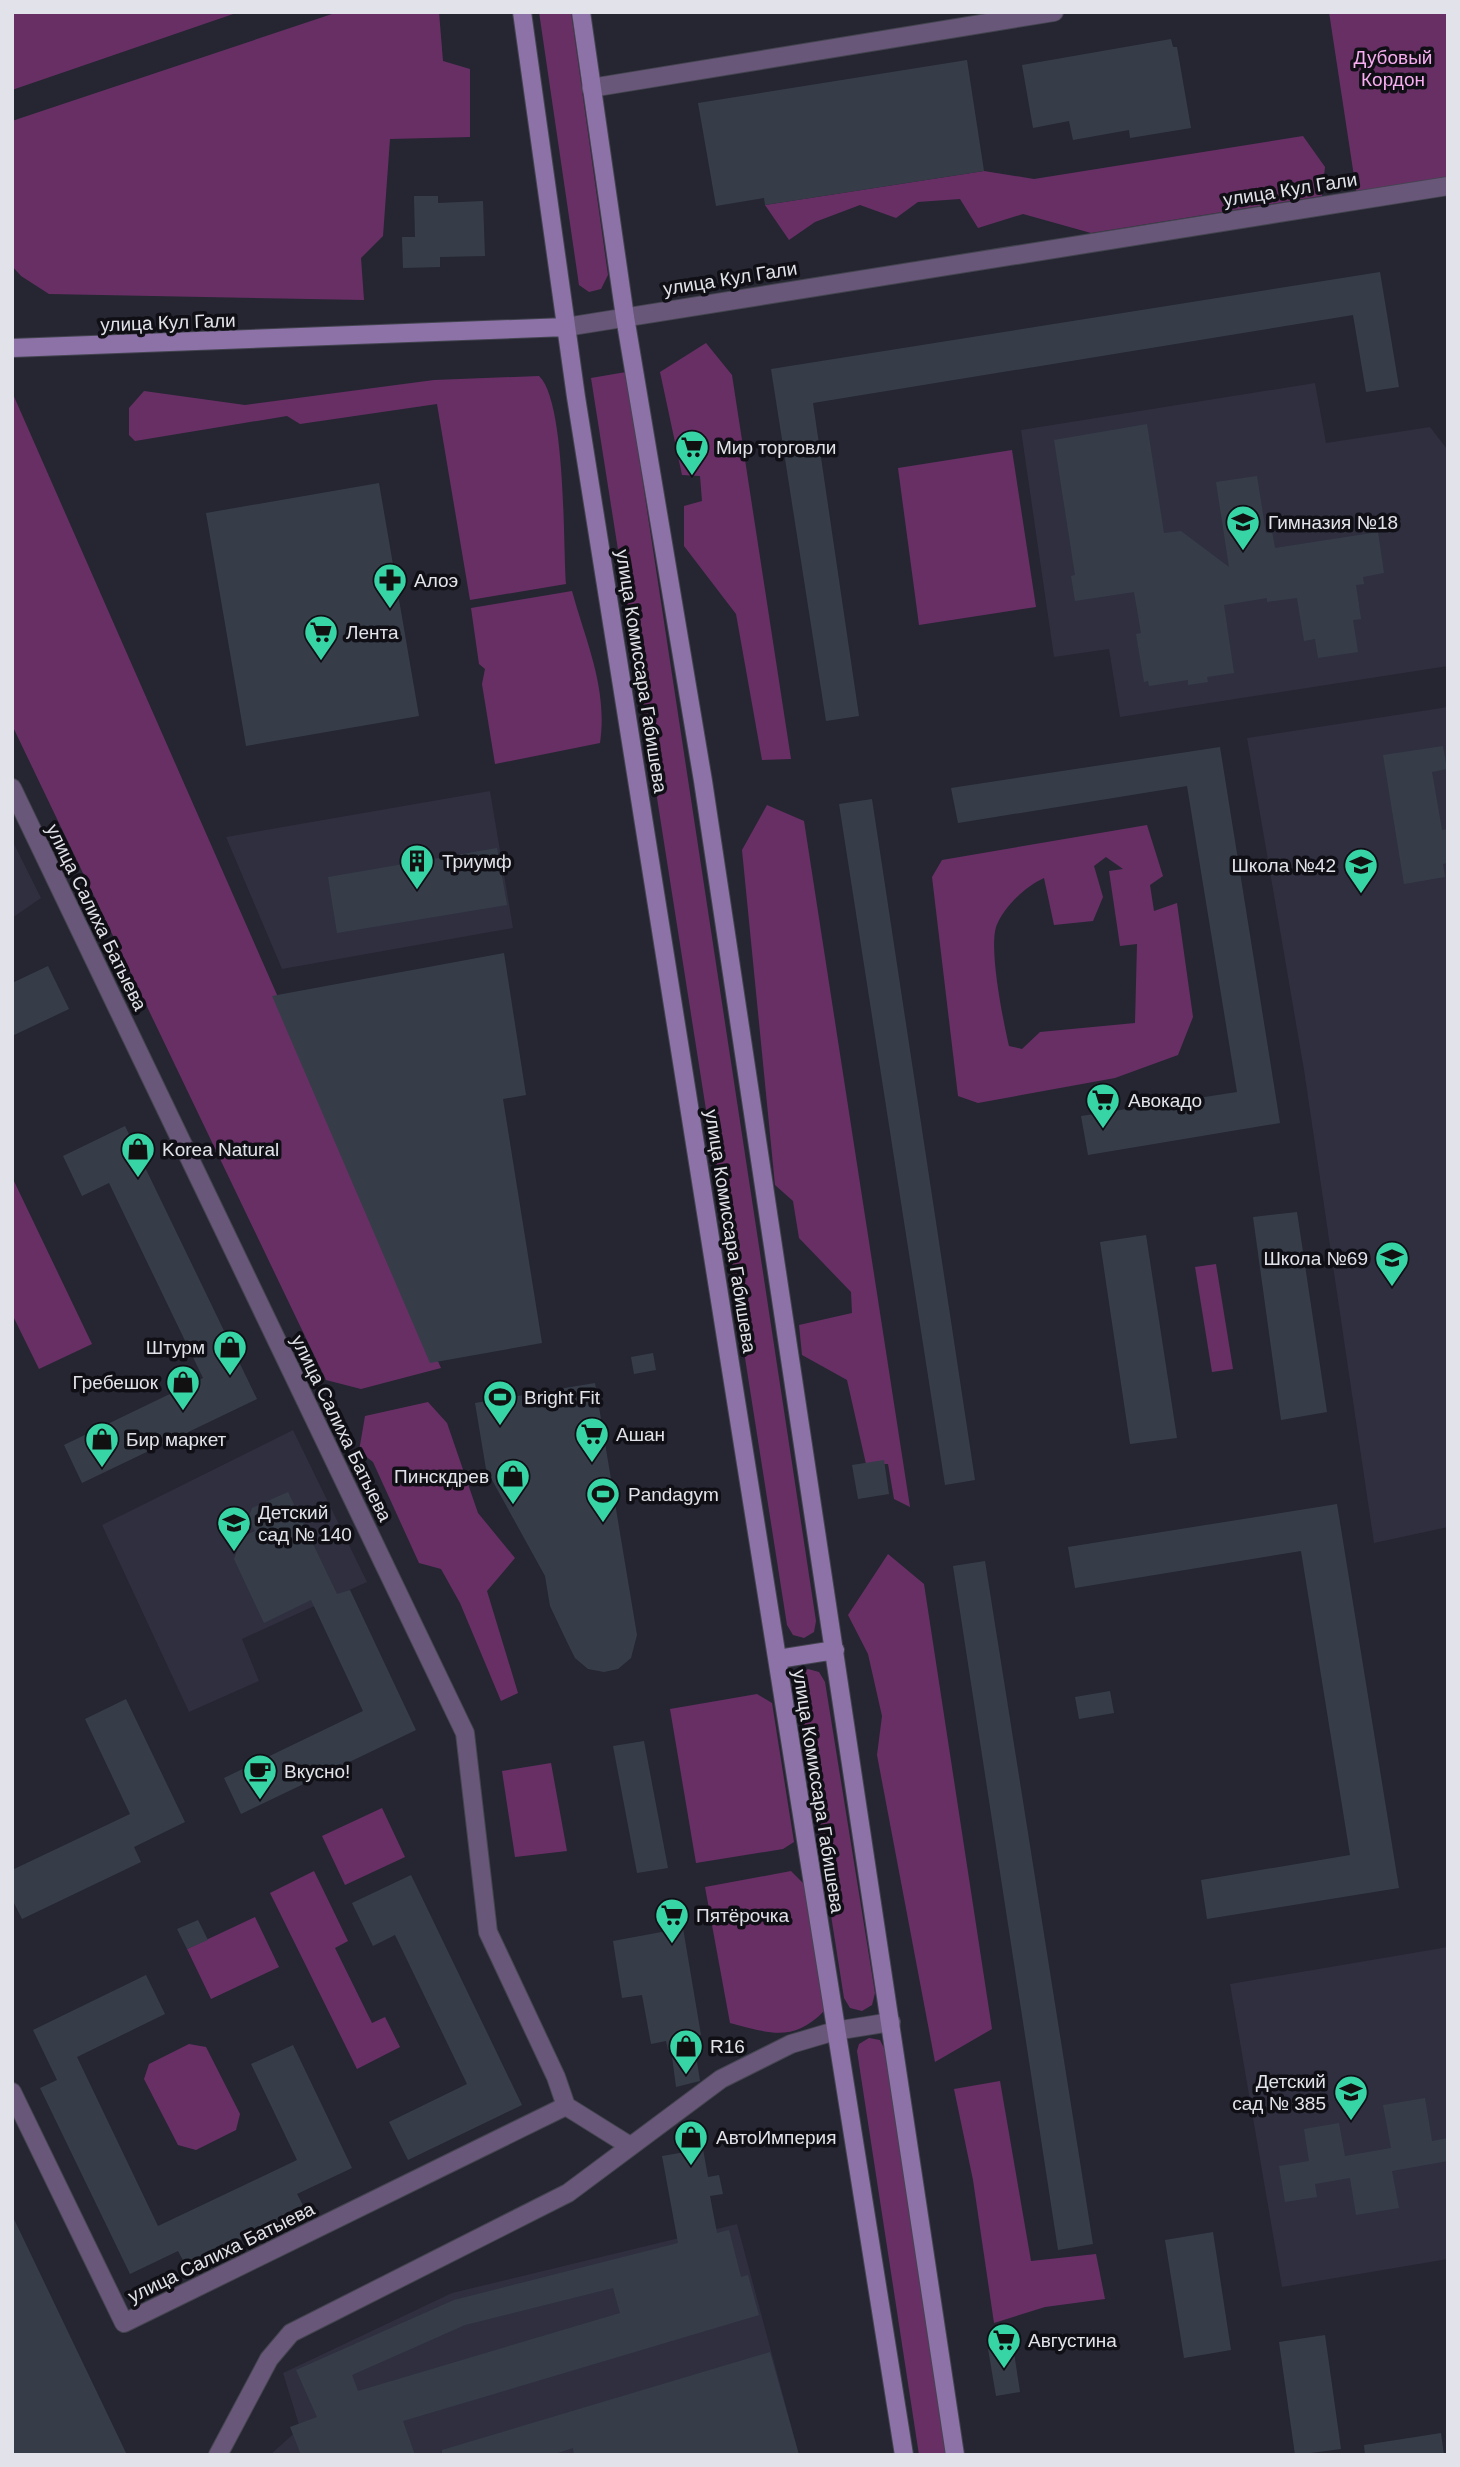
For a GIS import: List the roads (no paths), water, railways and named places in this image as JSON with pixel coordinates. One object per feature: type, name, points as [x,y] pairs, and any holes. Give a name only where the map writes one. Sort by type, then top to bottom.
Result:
[{"type":"street","name":"улица Комиссара Габишева","points":[[522,12],[566,327],[904,2455]]},
{"type":"street","name":"улица Комиссара Габишева","points":[[581,12],[625,317],[703,781],[955,2455]]},
{"type":"street","points":[[591,88],[1054,12]]},
{"type":"street","name":"улица Кул Гали","points":[[12,348],[566,327],[1448,186]]},
{"type":"street","name":"улица Салиха Батыева","points":[[12,788],[465,1733],[488,1932],[556,2077],[566,2106],[124,2323],[12,2092]]},
{"type":"street","points":[[778,1660],[835,1650]]},
{"type":"street","points":[[218,2455],[278,2345],[291,2333],[568,2193],[722,2079],[791,2044],[835,2031],[891,2022]]},
{"type":"street","points":[[566,2106],[630,2146]]},
{"type":"place","name":"Мир торговли","points":[[692,477]]},
{"type":"place","name":"Гимназия №18","points":[[1243,552]]},
{"type":"place","name":"Алоэ","points":[[390,610]]},
{"type":"place","name":"Лента","points":[[321,662]]},
{"type":"place","name":"Триумф","points":[[417,891]]},
{"type":"place","name":"Школа №42","points":[[1361,895]]},
{"type":"place","name":"Авокадо","points":[[1103,1130]]},
{"type":"place","name":"Korea Natural","points":[[138,1179]]},
{"type":"place","name":"Школа №69","points":[[1392,1288]]},
{"type":"place","name":"Штурм","points":[[230,1377]]},
{"type":"place","name":"Гребешок","points":[[183,1412]]},
{"type":"place","name":"Bright Fit","points":[[500,1427]]},
{"type":"place","name":"Ашан","points":[[592,1464]]},
{"type":"place","name":"Бир маркет","points":[[102,1469]]},
{"type":"place","name":"Пинскдрев","points":[[513,1506]]},
{"type":"place","name":"Pandagym","points":[[603,1524]]},
{"type":"place","name":"Детский сад № 140","points":[[234,1553]]},
{"type":"place","name":"Вкусно!","points":[[260,1801]]},
{"type":"place","name":"Пятёрочка","points":[[672,1945]]},
{"type":"place","name":"R16","points":[[686,2076]]},
{"type":"place","name":"Детский сад № 385","points":[[1351,2122]]},
{"type":"place","name":"АвтоИмперия","points":[[691,2167]]},
{"type":"place","name":"Августина","points":[[1004,2370]]},
{"type":"park label","name":"Дубовый Кордон","points":[[1393,68]]}]
